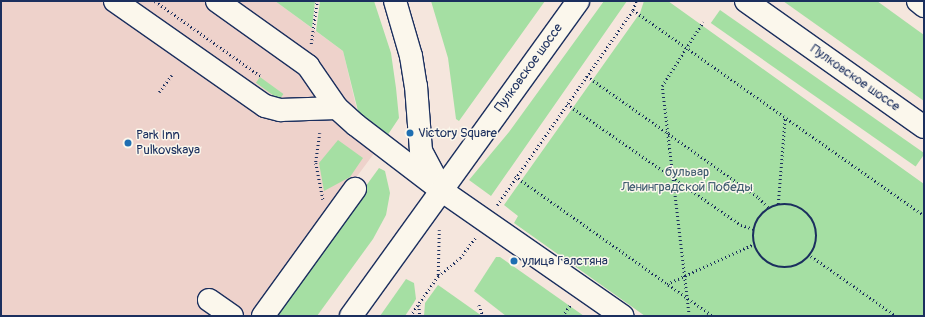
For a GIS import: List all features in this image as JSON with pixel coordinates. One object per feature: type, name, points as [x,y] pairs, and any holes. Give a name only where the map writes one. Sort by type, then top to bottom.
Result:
[{"type":"street","points":[[115,1],[265,106],[280,110],[337,108]]},
{"type":"street","points":[[217,1],[308,66],[337,108],[441,190],[622,316]]},
{"type":"street","points":[[395,1],[411,56],[416,86],[421,151],[441,190]]},
{"type":"street","name":"Пулковское шоссе","points":[[441,190],[578,1]]},
{"type":"street","name":"Пулковское шоссе","points":[[746,1],[924,127]]},
{"type":"street","points":[[918,1],[924,6]]},
{"type":"street","points":[[263,316],[355,189]]},
{"type":"street","points":[[351,316],[441,190]]},
{"type":"street","points":[[209,300],[232,316]]},
{"type":"path","points":[[155,1],[264,78]]},
{"type":"path","points":[[308,66],[317,1]]},
{"type":"path","points":[[494,209],[515,176],[633,10],[636,1]]},
{"type":"path","points":[[633,10],[924,215]]},
{"type":"path","points":[[689,316],[671,177],[662,86],[703,22]]},
{"type":"path","points":[[159,92],[172,75]]},
{"type":"path","points":[[586,76],[759,198],[769,208]]},
{"type":"path","points":[[566,104],[741,225],[754,228]]},
{"type":"path","points":[[778,204],[785,117]]},
{"type":"path","points":[[320,133],[316,163],[329,225]]},
{"type":"path","points":[[515,176],[713,316]]},
{"type":"path","points":[[778,204],[798,206],[813,219],[818,238],[811,256],[798,266],[784,269],[764,261],[754,244],[754,228],[759,217],[769,208],[778,204]]},
{"type":"path","points":[[438,276],[439,228]]},
{"type":"path","points":[[410,316],[438,276],[460,258],[477,234]]},
{"type":"path","points":[[667,284],[683,275],[754,244]]},
{"type":"path","points":[[811,256],[896,316]]},
{"type":"path","points":[[562,316],[573,302]]},
{"type":"path","points":[[419,304],[420,316]]},
{"type":"path","points":[[479,305],[483,316]]},
{"type":"shaded area","points":[[1,1],[275,1],[343,51],[357,110],[387,136],[253,316],[1,316]]},
{"type":"green space","points":[[275,1],[315,1],[312,28]]},
{"type":"green space","points":[[320,1],[374,1],[391,53],[399,118],[387,136],[359,115],[343,51],[316,31]]},
{"type":"green space","points":[[431,1],[545,1],[459,121],[456,119],[448,58]]},
{"type":"green space","points":[[604,1],[627,1],[491,196],[469,180],[509,132]]},
{"type":"green space","name":"бульвар Ленинградской Победы","points":[[644,1],[668,1],[924,184],[924,316],[645,316],[514,223],[518,216],[504,205],[640,13]]},
{"type":"green space","points":[[783,1],[877,1],[924,35],[924,101]]},
{"type":"green space","points":[[720,10],[924,153],[916,167],[711,23]]},
{"type":"green space","points":[[260,77],[283,94],[279,100],[256,83]]},
{"type":"green space","points":[[338,140],[363,158],[350,177],[324,191],[319,163]]},
{"type":"green space","points":[[379,168],[385,171],[390,193],[386,215],[373,239],[317,316],[271,316]]},
{"type":"green space","points":[[496,257],[500,257],[584,316],[506,316],[474,291]]},
{"type":"green space","points":[[406,279],[414,283],[416,299],[405,316],[380,316]]},
{"type":"green space","points":[[438,285],[482,316],[424,316],[425,303]]},
{"type":"place","name":"Victory Square","points":[[410,133]]},
{"type":"place","name":"Park Inn Pulkovskaya","points":[[128,143]]},
{"type":"place","name":"улица Галстяна","points":[[514,261]]}]
